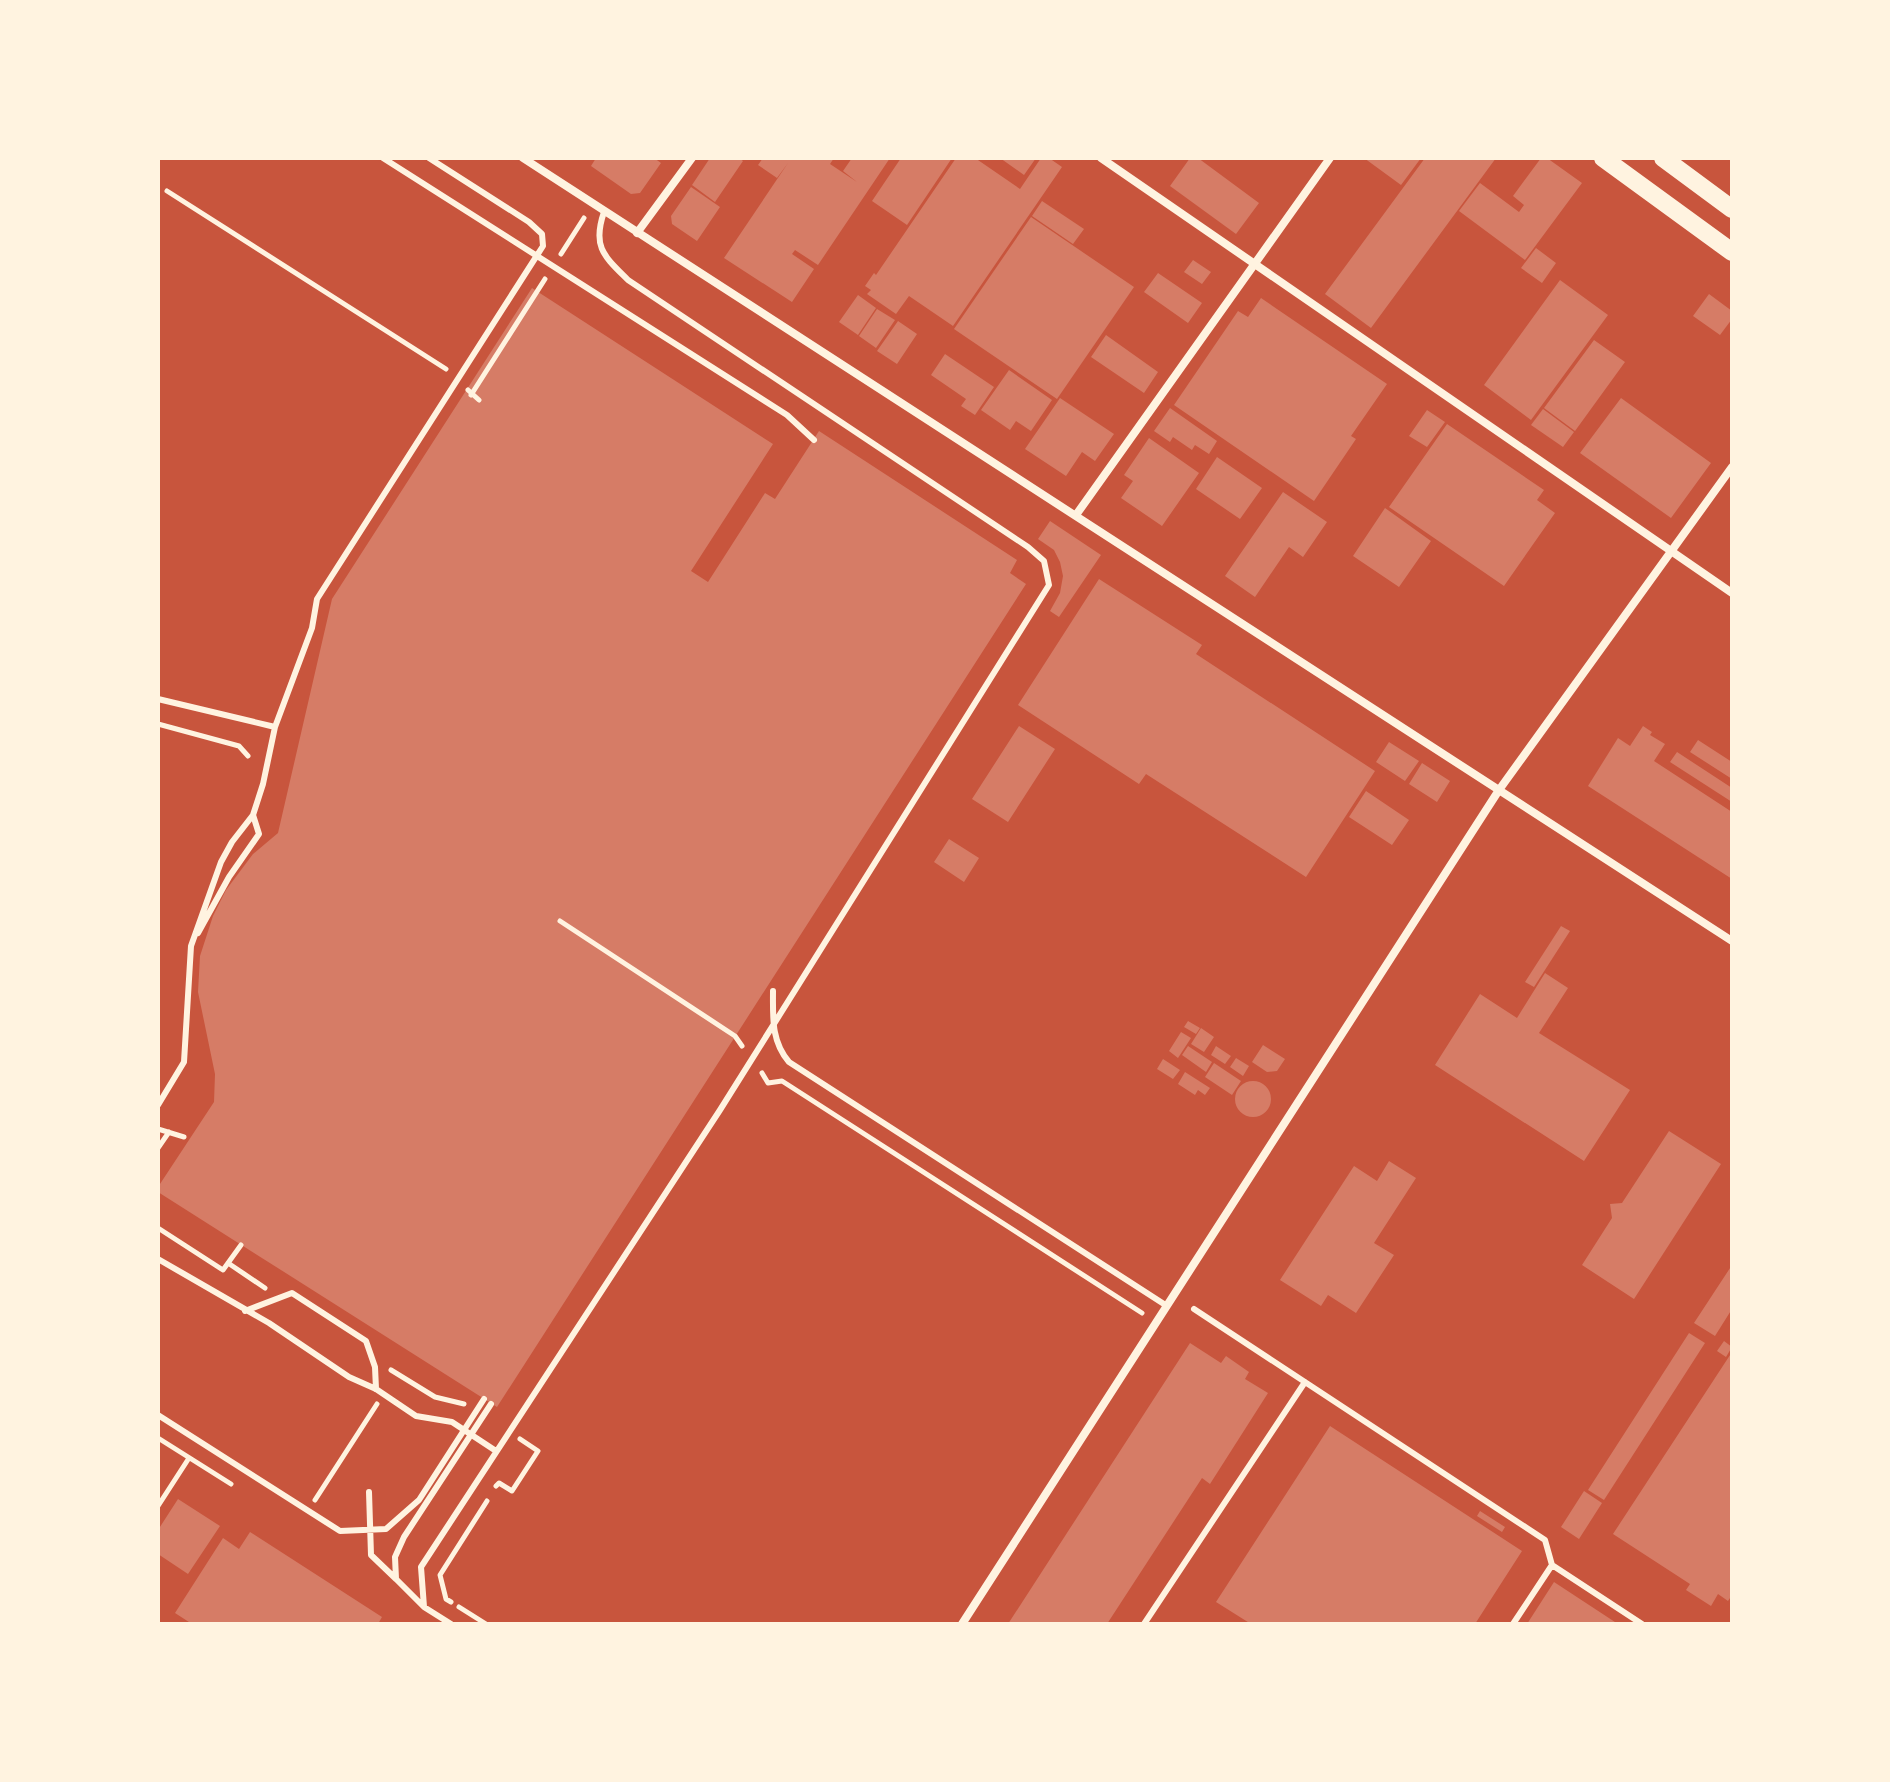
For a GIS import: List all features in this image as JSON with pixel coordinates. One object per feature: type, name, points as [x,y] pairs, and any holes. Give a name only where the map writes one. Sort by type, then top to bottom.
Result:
[{"type":"main road","points":[[1603,158],[1732,252]]},
{"type":"main road","points":[[1663,158],[1732,209]]},
{"type":"street","points":[[523,158],[1732,941]]},
{"type":"street","points":[[637,233],[692,158]]},
{"type":"street","points":[[1101,158],[1732,593]]},
{"type":"street","points":[[1076,515],[1330,158]]},
{"type":"street","points":[[962,1624],[1499,790],[1732,467]]},
{"type":"lane","points":[[383,158],[787,415],[814,440]]},
{"type":"lane","points":[[158,1105],[184,1062],[191,946],[221,862],[253,815],[275,727],[312,628],[317,599],[543,246],[542,234],[529,222],[429,158]]},
{"type":"lane","points":[[424,1607],[421,1567],[773,1026],[1049,585],[1044,561],[1028,547],[628,280],[602,249],[598,231],[604,212]]},
{"type":"lane","points":[[158,699],[275,727]]},
{"type":"lane","points":[[191,946],[229,877],[259,834],[253,815]]},
{"type":"lane","points":[[773,991],[776,1043],[789,1062],[1167,1306]]},
{"type":"lane","points":[[158,1259],[269,1323],[349,1377],[376,1389],[416,1416],[452,1422],[496,1451]]},
{"type":"lane","points":[[245,1311],[292,1293],[366,1341],[375,1367],[376,1389]]},
{"type":"lane","points":[[1194,1309],[1545,1540],[1552,1565],[1642,1624]]},
{"type":"lane","points":[[1144,1624],[1305,1382]]},
{"type":"lane","points":[[158,1415],[340,1531],[386,1529],[419,1500],[488,1401],[404,1537],[395,1557],[396,1579]]},
{"type":"lane","points":[[369,1492],[371,1555],[424,1607],[451,1624]]},
{"type":"lane","points":[[1513,1624],[1552,1565]]},
{"type":"path","points":[[167,191],[459,378],[471,395],[479,400]]},
{"type":"path","points":[[560,255],[593,204]]},
{"type":"path","points":[[471,395],[552,268]]},
{"type":"path","points":[[158,724],[239,746],[248,756]]},
{"type":"path","points":[[158,1129],[184,1137]]},
{"type":"path","points":[[158,1148],[169,1132]]},
{"type":"path","points":[[158,1228],[223,1270],[241,1245]]},
{"type":"path","points":[[313,1504],[397,1373]]},
{"type":"path","points":[[158,1438],[237,1488]]},
{"type":"path","points":[[158,1506],[189,1458]]},
{"type":"building","points":[[596,158],[654,158],[661,163],[640,193],[631,194],[591,166]]},
{"type":"building","points":[[710,158],[739,158],[743,161],[715,202],[692,185]]},
{"type":"building","points":[[763,158],[834,158],[830,164],[857,182],[843,171],[852,158],[890,158],[818,265],[795,250],[792,254],[814,269],[792,302],[724,258],[788,163],[777,178],[758,165]]},
{"type":"building","points":[[901,158],[952,158],[907,225],[872,201]]},
{"type":"building","points":[[956,158],[975,158],[1020,189],[1041,158],[1049,158],[1062,167],[953,326],[909,296],[896,314],[867,294],[871,290],[865,286],[874,273],[876,275]]},
{"type":"building","points":[[1000,158],[1036,158],[1024,175]]},
{"type":"building","points":[[1190,158],[1198,158],[1259,203],[1236,234],[1170,186]]},
{"type":"building","points":[[1364,158],[1421,158],[1401,185]]},
{"type":"building","points":[[1425,158],[1496,158],[1371,328],[1325,294]]},
{"type":"building","points":[[1541,158],[1547,158],[1582,183],[1525,260],[1459,211],[1480,183],[1519,212],[1524,205],[1513,196]]},
{"type":"building","points":[[691,187],[720,207],[697,241],[672,224],[671,216]]},
{"type":"building","points":[[1042,201],[1084,229],[1073,244],[1032,216]]},
{"type":"building","points":[[1031,217],[1134,287],[1057,399],[954,329]]},
{"type":"building","points":[[1536,248],[1556,263],[1542,283],[1521,268]]},
{"type":"building","points":[[1193,260],[1211,272],[1202,284],[1184,272]]},
{"type":"building","points":[[1158,273],[1202,303],[1188,323],[1144,292]]},
{"type":"building","points":[[1560,280],[1608,315],[1531,420],[1484,385]]},
{"type":"building","points":[[532,288],[773,444],[691,571],[708,582],[765,493],[775,499],[819,431],[1017,560],[1010,573],[1026,584],[497,1407],[158,1192],[158,1187],[214,1102],[215,1074],[198,992],[200,956],[213,916],[226,890],[253,854],[278,833],[332,599]]},
{"type":"building","points":[[1709,294],[1732,311],[1732,319],[1720,335],[1693,316]]},
{"type":"building","points":[[858,295],[876,308],[858,335],[839,322]]},
{"type":"building","points":[[1261,298],[1387,384],[1351,436],[1356,439],[1314,501],[1174,405],[1238,311],[1248,317]]},
{"type":"building","points":[[877,309],[895,320],[876,348],[859,336]]},
{"type":"building","points":[[898,321],[917,334],[897,364],[877,351]]},
{"type":"building","points":[[1106,335],[1158,372],[1144,393],[1091,357]]},
{"type":"building","points":[[1594,340],[1625,362],[1575,431],[1544,408]]},
{"type":"building","points":[[945,354],[994,387],[975,415],[961,406],[966,399],[931,375]]},
{"type":"building","points":[[1009,370],[1052,400],[1031,431],[1016,421],[1010,430],[981,410]]},
{"type":"building","points":[[1060,398],[1114,434],[1095,461],[1082,452],[1066,476],[1025,449]]},
{"type":"building","points":[[1621,398],[1711,463],[1671,518],[1580,453]]},
{"type":"building","points":[[1170,408],[1217,441],[1209,454],[1195,445],[1192,450],[1173,437],[1170,442],[1154,431]]},
{"type":"building","points":[[1543,409],[1574,432],[1563,447],[1531,425]]},
{"type":"building","points":[[1427,410],[1445,422],[1427,447],[1409,436]]},
{"type":"building","points":[[1447,424],[1544,490],[1537,500],[1555,513],[1504,586],[1389,507]]},
{"type":"building","points":[[1149,438],[1199,473],[1162,526],[1121,498],[1133,481],[1124,475]]},
{"type":"building","points":[[1217,457],[1262,488],[1240,519],[1196,489]]},
{"type":"building","points":[[1283,492],[1327,522],[1303,557],[1289,547],[1255,597],[1225,576]]},
{"type":"building","points":[[1385,508],[1431,541],[1399,587],[1353,556]]},
{"type":"building","points":[[1050,521],[1101,555],[1059,617],[1050,611],[1060,593],[1063,576],[1060,562],[1054,550],[1038,539]]},
{"type":"building","points":[[1099,579],[1202,645],[1196,654],[1375,771],[1306,877],[1146,774],[1139,784],[1018,705]]},
{"type":"building","points":[[1019,726],[1055,749],[1008,822],[972,799]]},
{"type":"building","points":[[1643,726],[1652,732],[1650,735],[1665,744],[1654,761],[1732,812],[1732,879],[1588,786],[1618,738],[1630,746]]},
{"type":"building","points":[[1698,740],[1732,762],[1732,779],[1690,752]]},
{"type":"building","points":[[1389,742],[1419,761],[1405,781],[1376,762]]},
{"type":"building","points":[[1677,752],[1732,788],[1732,802],[1670,762]]},
{"type":"building","points":[[1422,763],[1450,781],[1437,802],[1409,784]]},
{"type":"building","points":[[1366,791],[1409,820],[1392,845],[1349,817]]},
{"type":"building","points":[[949,839],[979,858],[964,882],[934,862]]},
{"type":"building","points":[[1561,926],[1570,931],[1534,987],[1525,982]]},
{"type":"building","points":[[1545,973],[1568,988],[1539,1033],[1630,1090],[1584,1161],[1435,1065],[1480,994],[1517,1018]]},
{"type":"building","points":[[1188,1021],[1200,1028],[1196,1034],[1184,1027]]},
{"type":"building","points":[[1201,1028],[1214,1037],[1204,1052],[1191,1044]]},
{"type":"building","points":[[1181,1032],[1191,1038],[1178,1058],[1169,1051]]},
{"type":"building","points":[[1263,1045],[1285,1059],[1277,1071],[1267,1072],[1252,1062]]},
{"type":"building","points":[[1188,1046],[1212,1062],[1206,1072],[1182,1055]]},
{"type":"building","points":[[1216,1046],[1231,1056],[1225,1064],[1211,1055]]},
{"type":"building","points":[[1236,1058],[1249,1066],[1243,1076],[1230,1067]]},
{"type":"building","points":[[1163,1059],[1180,1070],[1173,1079],[1157,1069]]},
{"type":"building","points":[[1214,1063],[1241,1081],[1232,1095],[1205,1077]]},
{"type":"building","points":[[1185,1072],[1210,1088],[1205,1095],[1198,1090],[1195,1095],[1178,1084]]},
{"type":"building","points":[[1253,1081],[1266,1086],[1271,1099],[1266,1112],[1253,1117],[1240,1112],[1235,1099],[1240,1086]]},
{"type":"building","points":[[1669,1131],[1721,1164],[1634,1299],[1582,1265],[1612,1218],[1610,1204],[1622,1203]]},
{"type":"building","points":[[1389,1161],[1416,1178],[1374,1243],[1394,1255],[1356,1313],[1328,1295],[1321,1306],[1280,1280],[1354,1166],[1377,1181]]},
{"type":"building","points":[[1732,1265],[1732,1309],[1715,1336],[1694,1323]]},
{"type":"building","points":[[1689,1333],[1705,1343],[1604,1500],[1588,1490]]},
{"type":"building","points":[[1724,1341],[1732,1347],[1726,1357],[1717,1351]]},
{"type":"building","points":[[1190,1343],[1221,1363],[1226,1356],[1249,1372],[1245,1379],[1268,1393],[1210,1484],[1202,1478],[1107,1624],[1008,1624]]},
{"type":"building","points":[[1732,1352],[1732,1595],[1728,1601],[1718,1594],[1711,1606],[1686,1590],[1690,1584],[1613,1534]]},
{"type":"building","points":[[1330,1426],[1522,1551],[1475,1624],[1251,1624],[1216,1602]]},
{"type":"building","points":[[1584,1491],[1602,1503],[1579,1539],[1561,1527]]},
{"type":"building","points":[[178,1499],[220,1526],[188,1574],[158,1554],[158,1530]]},
{"type":"building","points":[[1480,1511],[1505,1527],[1502,1532],[1477,1516]]},
{"type":"building","points":[[250,1532],[382,1617],[378,1624],[192,1624],[175,1613],[223,1538],[239,1549]]},
{"type":"building","points":[[1554,1582],[1618,1624],[1527,1624]]}]
